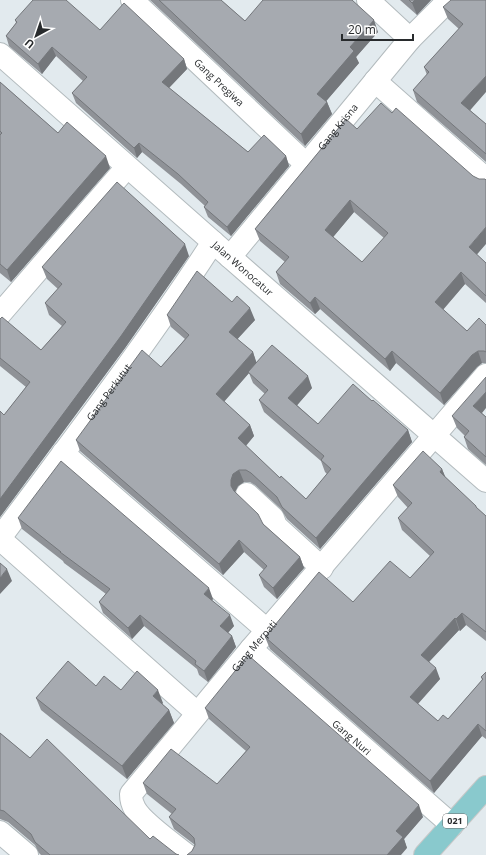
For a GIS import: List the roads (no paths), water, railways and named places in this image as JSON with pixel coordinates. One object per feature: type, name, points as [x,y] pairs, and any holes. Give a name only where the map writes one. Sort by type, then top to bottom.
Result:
[{"type":"main road","name":"021","points":[[425,855],[486,787]]},
{"type":"main road","name":"021","points":[[443,855],[486,807]]},
{"type":"street","name":"Gang Pregiwa","points":[[132,0],[307,165]]},
{"type":"street","points":[[368,0],[410,39]]},
{"type":"street","name":"Gang Krisna","points":[[230,257],[410,39],[449,0]]},
{"type":"street","name":"Jalan Wonocatur","points":[[0,54],[486,481]]},
{"type":"street","points":[[375,81],[486,179]]},
{"type":"street","points":[[0,314],[127,167]]},
{"type":"street","name":"Gang Perkutut","points":[[0,539],[152,332],[213,242]]},
{"type":"street","name":"Gang Merpati","points":[[187,855],[144,819],[136,810],[131,801],[131,794],[251,649],[486,375]]},
{"type":"street","points":[[63,453],[268,631]]},
{"type":"street","points":[[247,494],[272,518],[276,526],[322,568]]},
{"type":"street","points":[[0,539],[197,713]]},
{"type":"street","name":"Gang Nuri","points":[[251,649],[452,825]]},
{"type":"street","points":[[0,832],[27,855]]}]
